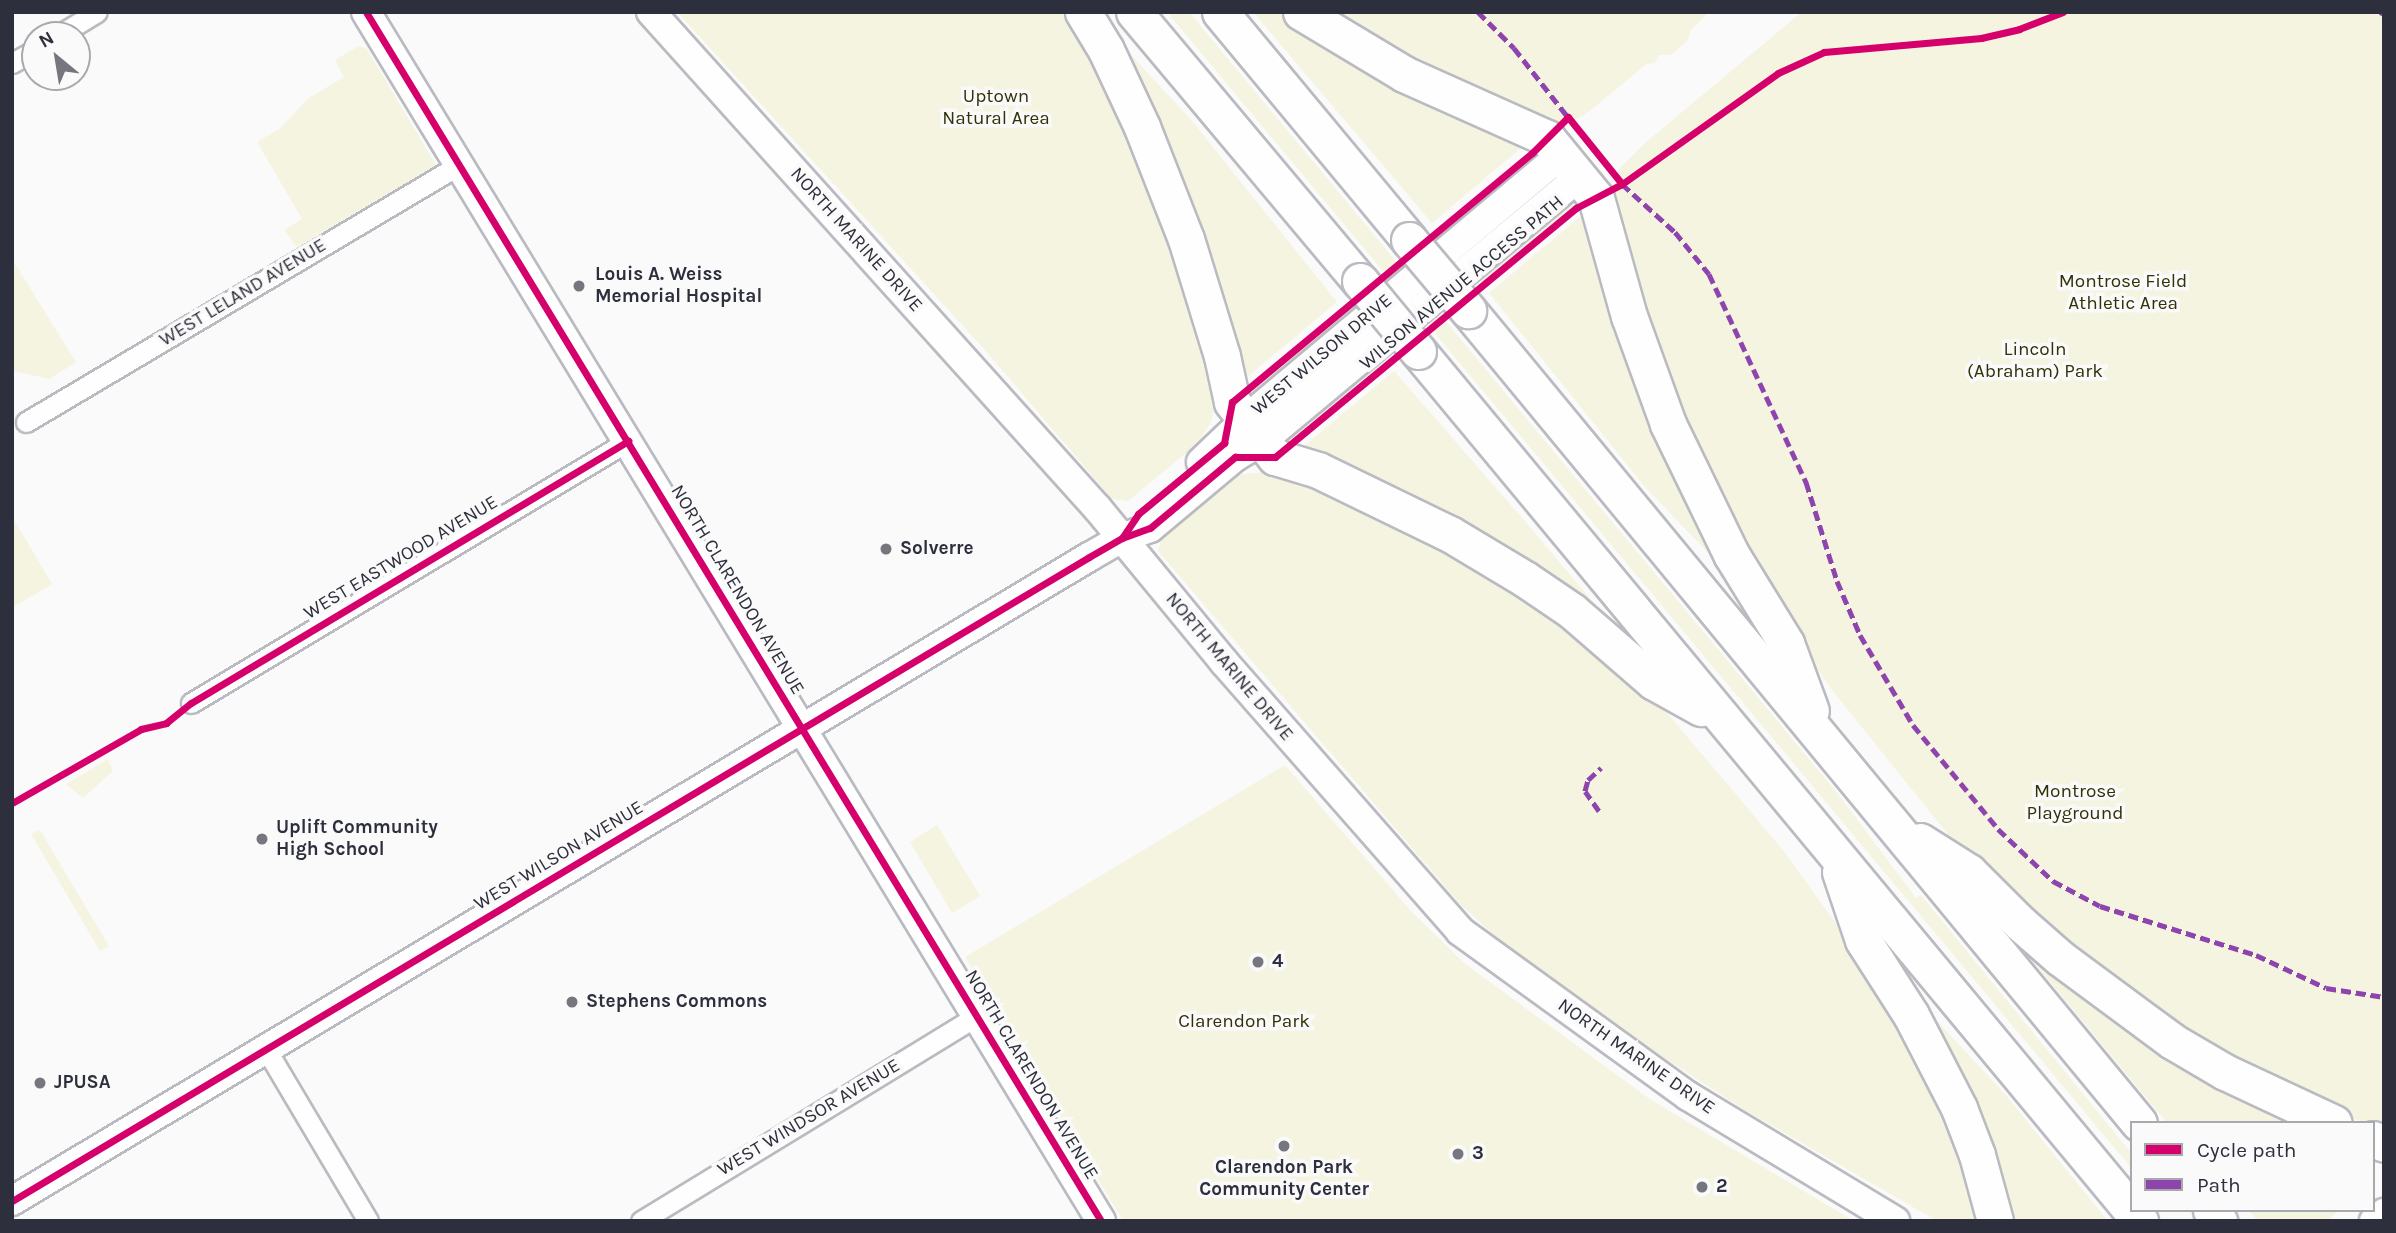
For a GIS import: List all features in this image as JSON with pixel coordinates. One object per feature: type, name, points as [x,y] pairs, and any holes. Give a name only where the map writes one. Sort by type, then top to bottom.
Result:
[{"type":"highway","points":[[1083,12],[1106,50],[1142,127],[1186,239],[1222,356],[1232,401],[1275,457],[1318,470],[1383,499],[1515,572],[1572,611],[1654,681],[1719,718]]},
{"type":"highway","points":[[1134,12],[2130,1209]]},
{"type":"highway","points":[[1220,12],[2137,1121]]},
{"type":"highway","points":[[1301,12],[1413,78],[1541,135],[1596,198],[1629,316],[1668,424],[1731,554],[1786,643],[1821,738]]},
{"type":"highway","points":[[1894,825],[1969,872],[2060,958],[2172,1041],[2271,1096],[2329,1121]]},
{"type":"highway","points":[[1833,852],[1863,940],[1911,1015],[1959,1108],[1977,1155],[1995,1221]]},
{"type":"street","name":"NORTH CLARENDON AVENUE","points":[[366,12],[1101,1221]]},
{"type":"street","name":"NORTH MARINE DRIVE","points":[[651,12],[1122,538],[1224,662],[1460,931],[1688,1096],[1895,1221]]},
{"type":"street","name":"WEST LELAND AVENUE","points":[[26,422],[459,164]]},
{"type":"street","name":"WEST WILSON DRIVE","points":[[1122,538],[1138,514],[1224,443],[1254,431],[1570,166]]},
{"type":"street","name":"WEST EASTWOOD AVENUE","points":[[191,703],[628,441]]},
{"type":"street","name":"WEST WILSON AVENUE","points":[[12,1201],[1122,538]]},
{"type":"street","name":"WEST WINDSOR AVENUE","points":[[641,1221],[977,1016]]},
{"type":"street","points":[[266,1049],[368,1221]]},
{"type":"street","points":[[2374,1221],[2384,1213]]},
{"type":"green space","name":"Uptown Natural Area","points":[[677,12],[1069,12],[1118,106],[1191,296],[1215,403],[1211,422],[1198,443],[1128,501],[1112,499],[984,349]]},
{"type":"green space","points":[[1167,12],[1189,12],[1838,794],[1916,898],[1921,895],[2130,1152],[2130,1167]]},
{"type":"green space","points":[[1253,12],[1284,12],[1527,143],[1432,223]]},
{"type":"green space","points":[[1321,12],[1709,12],[1690,31],[1688,40],[1671,55],[1659,55],[1655,63],[1646,64],[1581,117],[1553,123],[1483,98]]},
{"type":"green space","name":"Lincoln (Abraham) Park","points":[[1802,12],[2384,12],[2384,1131],[2375,1124],[2375,1121],[2360,1121],[2296,1095],[2158,1018],[1967,858],[1832,690],[1771,603],[1661,372],[1611,196],[1619,169],[1645,143]]},
{"type":"green space","points":[[1108,30],[1192,121],[1337,302],[1240,383]]},
{"type":"green space","points":[[359,46],[367,49],[436,165],[297,247],[284,230],[302,219],[257,142],[279,129],[309,98],[344,77],[335,60]]},
{"type":"green space","points":[[1534,153],[1536,158],[1445,238],[1439,231]]},
{"type":"green space","points":[[1565,204],[1575,205],[1482,283],[1477,277]]},
{"type":"green space","points":[[1586,212],[1717,562],[1645,487],[1489,293]]},
{"type":"green space","points":[[12,259],[76,362],[50,379],[12,371]]},
{"type":"green space","points":[[1345,311],[1350,317],[1258,393],[1247,392]]},
{"type":"green space","points":[[1382,356],[1387,361],[1291,440],[1290,436]]},
{"type":"green space","points":[[1394,371],[1523,519],[1615,628],[1298,451]]},
{"type":"green space","points":[[1275,471],[1375,509],[1528,595],[1652,695],[1783,850],[1867,966],[1936,1086],[1983,1221],[1937,1221],[1743,1109],[1631,1036],[1497,938],[1460,904],[1158,551],[1162,537],[1237,475]]},
{"type":"green space","points":[[12,516],[52,584],[12,608]]},
{"type":"green space","points":[[108,759],[113,771],[83,798],[66,784]]},
{"type":"green space","name":"Clarendon Park","points":[[1285,765],[1410,910],[1464,963],[1651,1100],[1854,1221],[1123,1221],[965,957]]},
{"type":"green space","points":[[937,825],[980,896],[952,913],[910,842]]},
{"type":"green space","points":[[40,830],[109,946],[100,951],[31,834]]},
{"type":"green space","points":[[2013,937],[2304,1121],[2165,1121]]},
{"type":"green space","points":[[1923,1006],[2004,1093],[2108,1221],[2004,1221]]},
{"type":"green space","points":[[2250,1212],[2337,1212],[2327,1221],[2258,1221]]},
{"type":"marked path","points":[[1478,12],[1514,48],[1568,117]]},
{"type":"marked path","points":[[2380,12],[2384,14]]},
{"type":"marked path","points":[[1622,184],[1675,232],[1709,274],[1806,482],[1837,581],[1860,635],[1913,725],[1998,829],[2053,881],[2100,906],[2256,955],[2326,988],[2384,997]]},
{"type":"marked path","points":[[1599,811],[1585,791],[1588,780],[1601,768]]},
{"type":"cycle path","points":[[366,12],[1101,1221]]},
{"type":"cycle path","name":"WILSON AVENUE ACCESS PATH","points":[[12,1201],[1089,557],[1122,538],[1150,528],[1235,457],[1275,457],[1576,208],[1622,184],[1778,73],[1824,52],[1981,38],[2019,29],[2063,12]]},
{"type":"cycle path","points":[[1122,538],[1138,514],[1224,443],[1232,402],[1532,153],[1568,117],[1622,184]]},
{"type":"cycle path","points":[[12,803],[141,729],[166,723],[191,703],[628,441]]},
{"type":"place","name":"Louis A. Weiss Memorial Hospital","points":[[579,286]]},
{"type":"place","name":"Solverre","points":[[886,549]]},
{"type":"place","name":"Uplift Community High School","points":[[262,839]]},
{"type":"place","name":"4","points":[[1258,962]]},
{"type":"place","name":"Stephens Commons","points":[[572,1002]]},
{"type":"place","name":"JPUSA","points":[[40,1083]]},
{"type":"place","name":"Clarendon Park Community Center","points":[[1284,1146]]},
{"type":"place","name":"3","points":[[1458,1154]]},
{"type":"place","name":"2","points":[[1702,1187]]},
{"type":"park label","name":"Montrose Field Athletic Area","points":[[2123,293]]},
{"type":"park label","name":"Montrose Playground","points":[[2075,803]]}]
